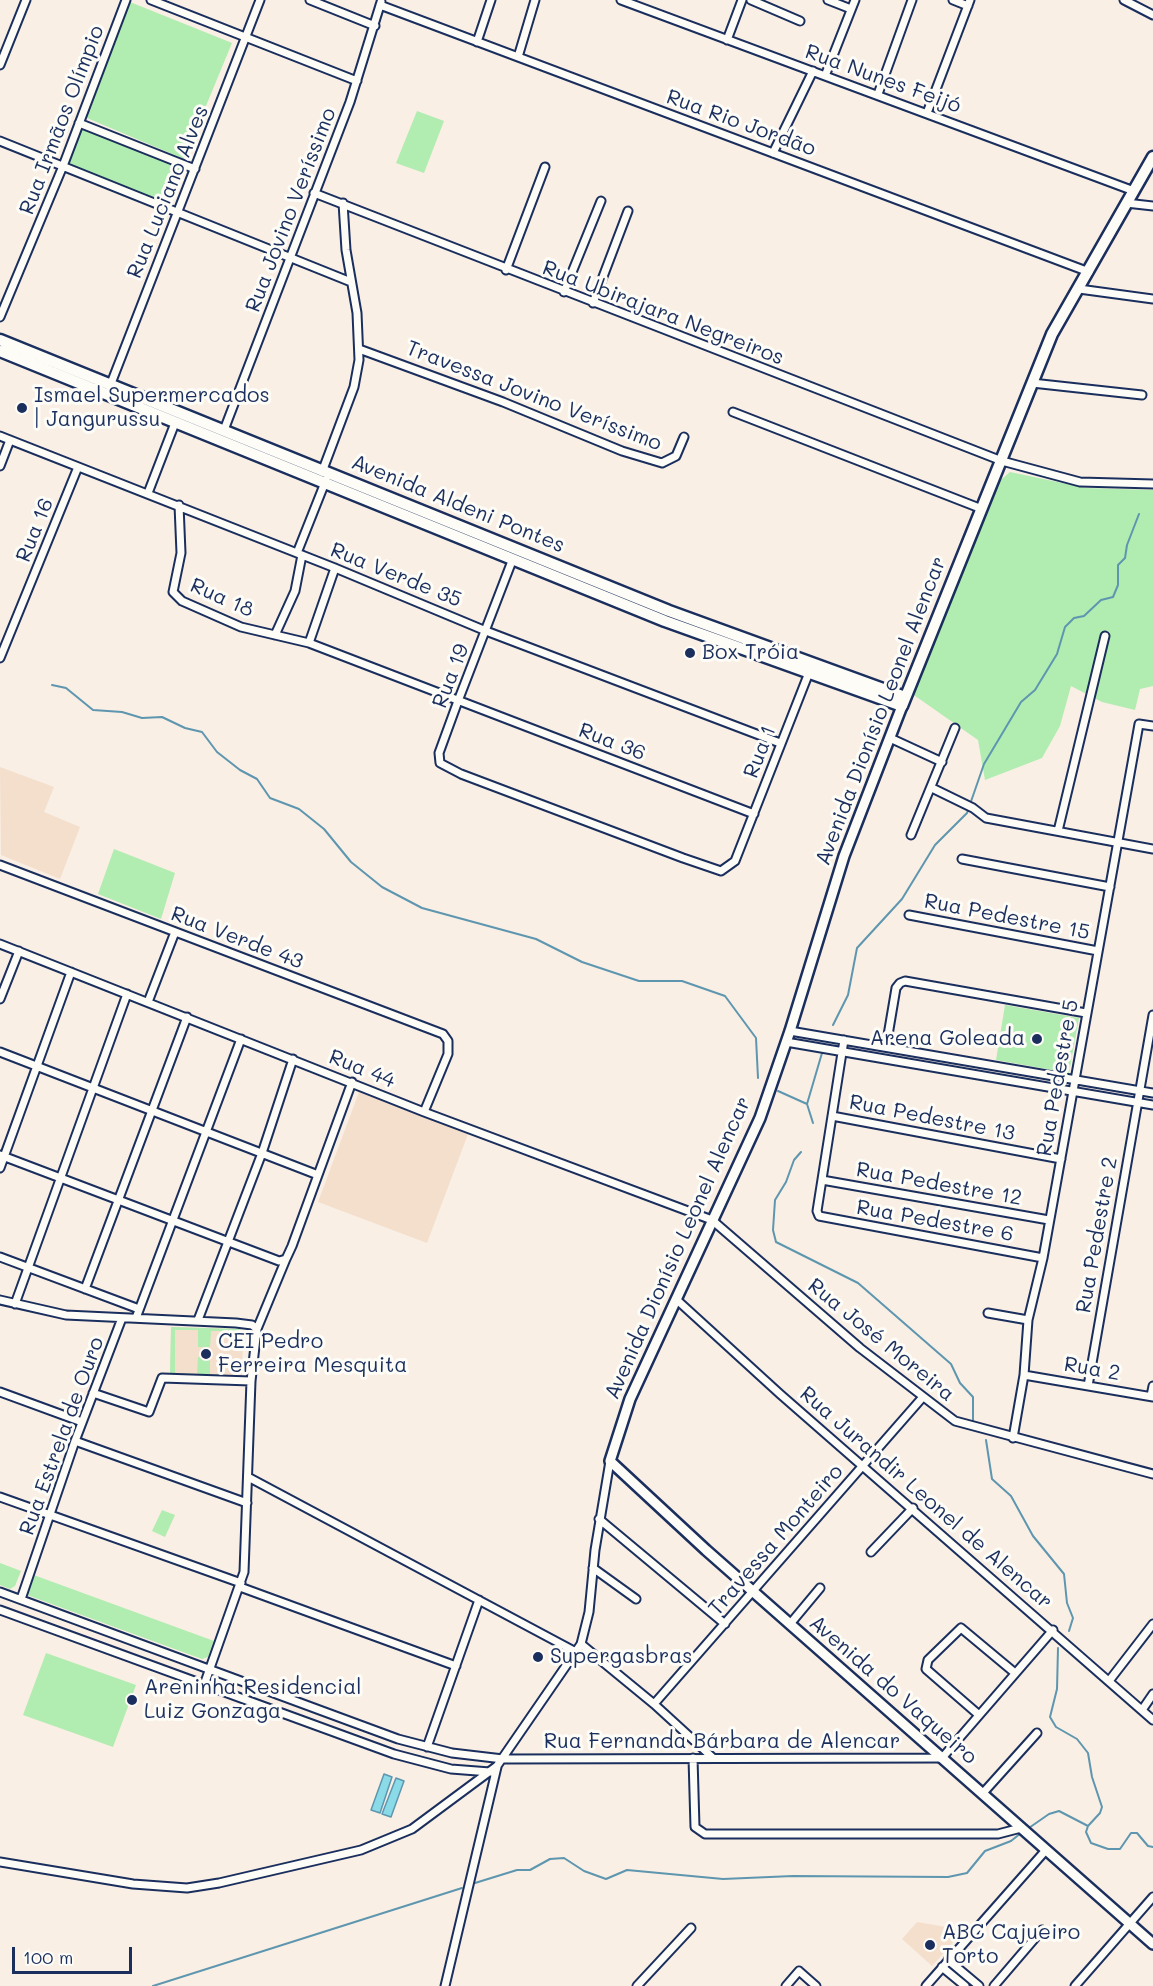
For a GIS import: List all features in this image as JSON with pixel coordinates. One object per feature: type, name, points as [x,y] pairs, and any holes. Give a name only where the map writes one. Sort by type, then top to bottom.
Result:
[{"type":"main road","name":"Avenida Dionísio Leonel Alencar","points":[[903,701],[1052,334],[1153,157]]},
{"type":"main road","name":"Avenida Aldeni Pontes","points":[[0,340],[175,423],[324,476],[669,611],[810,669]]},
{"type":"main road","name":"Avenida Aldeni Pontes","points":[[0,351],[224,430],[512,561],[665,621],[903,701]]},
{"type":"street","points":[[0,65],[26,0]]},
{"type":"street","name":"Rua Irmãos Olímpio","points":[[0,317],[63,166],[126,0]]},
{"type":"street","points":[[151,0],[357,81]]},
{"type":"street","name":"Rua Luciano Alves","points":[[108,390],[247,39],[260,0]]},
{"type":"street","points":[[310,0],[375,26]]},
{"type":"street","points":[[477,42],[491,0]]},
{"type":"street","points":[[518,57],[535,0]]},
{"type":"street","name":"Rua Nunes Feijó","points":[[622,0],[1134,190]]},
{"type":"street","points":[[727,40],[742,0]]},
{"type":"street","points":[[750,0],[800,21]]},
{"type":"street","points":[[828,0],[851,9]]},
{"type":"street","points":[[825,76],[855,0]]},
{"type":"street","points":[[878,94],[912,0]]},
{"type":"street","points":[[927,113],[969,3],[953,0]]},
{"type":"street","points":[[1124,0],[1153,15]]},
{"type":"street","name":"Rua Jovino Veríssimo","points":[[224,430],[357,81],[381,2]]},
{"type":"street","name":"Rua Rio Jordão","points":[[381,2],[477,42],[1089,272]]},
{"type":"street","points":[[773,153],[813,71]]},
{"type":"street","points":[[79,123],[195,169]]},
{"type":"street","points":[[0,141],[351,282]]},
{"type":"street","points":[[506,270],[545,167]]},
{"type":"street","name":"Rua Ubirajara Negreiros","points":[[314,193],[506,270],[1002,461],[1080,482],[1153,484]]},
{"type":"street","points":[[564,292],[601,201]]},
{"type":"street","points":[[275,635],[299,579],[300,554],[354,387],[359,350],[357,313],[343,228],[342,203]]},
{"type":"street","points":[[1126,203],[1153,206]]},
{"type":"street","points":[[593,303],[628,211]]},
{"type":"street","points":[[1079,289],[1153,298]]},
{"type":"street","name":"Travessa Jovino Veríssimo","points":[[359,350],[502,402],[622,451],[662,463],[676,456],[684,438]]},
{"type":"street","points":[[1032,383],[1142,395]]},
{"type":"street","points":[[733,412],[982,509]]},
{"type":"street","points":[[148,493],[175,423]]},
{"type":"street","name":"Rua Verde 35","points":[[0,436],[336,568],[486,631],[780,743]]},
{"type":"street","points":[[0,466],[10,440]]},
{"type":"street","name":"Rua 16","points":[[0,658],[10,639],[78,467]]},
{"type":"street","name":"Rua 18","points":[[179,506],[182,539],[173,588],[175,596],[182,601],[242,627],[309,643],[458,701]]},
{"type":"street","name":"Rua 19","points":[[512,561],[439,753],[440,763],[472,778],[720,871],[730,866],[739,851]]},
{"type":"street","points":[[309,643],[336,568]]},
{"type":"street","points":[[1059,831],[1105,636]]},
{"type":"street","name":"Rua 1","points":[[739,851],[810,669]]},
{"type":"street","name":"Rua 36","points":[[458,701],[754,814]]},
{"type":"street","name":"Avenida Dionísio Leonel Alencar","points":[[0,1862],[71,1876],[160,1887],[187,1888],[219,1883],[362,1850],[388,1841],[412,1829],[490,1772],[503,1759],[581,1644],[589,1612],[599,1519],[610,1461],[630,1399],[712,1220],[744,1157],[790,1030],[844,856],[869,785],[890,738],[903,701]]},
{"type":"street","name":"Rua Pedestre 5","points":[[1013,1438],[1024,1375],[1028,1320],[1043,1258],[1139,724],[1153,726]]},
{"type":"street","points":[[911,835],[955,728]]},
{"type":"street","points":[[890,738],[942,762]]},
{"type":"street","points":[[932,788],[968,805],[987,818],[1153,849]]},
{"type":"street","points":[[962,859],[1110,887]]},
{"type":"street","name":"Rua Verde 43","points":[[0,865],[438,1032],[448,1041],[448,1054],[424,1112]]},
{"type":"street","name":"Rua Pedestre 15","points":[[909,915],[1098,951]]},
{"type":"street","points":[[148,1002],[175,932]]},
{"type":"street","name":"Rua 44","points":[[0,944],[424,1112],[712,1220]]},
{"type":"street","points":[[0,999],[19,951]]},
{"type":"street","points":[[0,1168],[2,1156],[38,1067],[71,972]]},
{"type":"street","points":[[886,1047],[896,988],[900,982],[905,981],[1086,1013]]},
{"type":"street","points":[[15,1304],[128,994]]},
{"type":"street","name":"Rua Pedestre 2","points":[[1088,1386],[1153,1015]]},
{"type":"street","points":[[85,1289],[187,1017]]},
{"type":"street","points":[[790,1030],[1153,1093]]},
{"type":"street","points":[[136,1318],[208,1132],[241,1039]]},
{"type":"street","points":[[822,1180],[844,1040]]},
{"type":"street","points":[[786,1042],[1153,1105]]},
{"type":"street","points":[[0,1052],[318,1175]]},
{"type":"street","points":[[198,1320],[262,1153],[293,1059]]},
{"type":"street","points":[[204,1684],[241,1585],[247,1503],[251,1381],[257,1329],[286,1259],[352,1082]]},
{"type":"street","name":"Rua Pedestre 13","points":[[832,1116],[1061,1159]]},
{"type":"street","points":[[2,1156],[279,1262],[286,1259]]},
{"type":"street","name":"Rua Pedestre 6","points":[[822,1180],[817,1211],[820,1217],[1043,1258]]},
{"type":"street","name":"Rua Pedestre 12","points":[[822,1180],[1049,1220]]},
{"type":"street","name":"Rua José Moreira","points":[[712,1220],[922,1398],[955,1421],[969,1427],[1153,1474]]},
{"type":"street","points":[[0,1257],[139,1310]]},
{"type":"street","points":[[0,1300],[66,1315],[198,1320],[248,1324],[257,1329]]},
{"type":"street","name":"Rua Jurandir Leonel de Alencar","points":[[677,1300],[1153,1720]]},
{"type":"street","points":[[988,1312],[1028,1320]]},
{"type":"street","name":"Rua Estrela de Ouro","points":[[21,1599],[75,1441],[122,1318]]},
{"type":"street","name":"Rua 2","points":[[1024,1375],[1152,1397]]},
{"type":"street","points":[[93,1392],[149,1412],[162,1378],[251,1381]]},
{"type":"street","points":[[1152,1397],[1153,1386]]},
{"type":"street","points":[[0,1392],[82,1422]]},
{"type":"street","name":"Travessa Monteiro","points":[[654,1704],[922,1398]]},
{"type":"street","points":[[75,1441],[247,1503]]},
{"type":"street","name":"Avenida do Vaqueiro","points":[[610,1461],[752,1591],[1153,1944]]},
{"type":"street","points":[[248,1477],[576,1652]]},
{"type":"street","points":[[0,1497],[456,1666]]},
{"type":"street","points":[[871,1552],[913,1508]]},
{"type":"street","points":[[599,1519],[725,1624]]},
{"type":"street","points":[[593,1568],[636,1599]]},
{"type":"street","points":[[790,1624],[820,1588]]},
{"type":"street","name":"Rua Fernanda Bárbara de Alencar","points":[[0,1592],[398,1739],[452,1753],[503,1759],[942,1758]]},
{"type":"street","points":[[427,1747],[479,1600]]},
{"type":"street","points":[[0,1610],[394,1754],[451,1769],[490,1772]]},
{"type":"street","points":[[1109,1682],[1153,1624]]},
{"type":"street","points":[[979,1715],[926,1669],[926,1663],[955,1631],[964,1630],[1015,1673]]},
{"type":"street","points":[[942,1758],[1053,1630]]},
{"type":"street","points":[[581,1644],[654,1704],[713,1758]]},
{"type":"street","points":[[1142,1710],[1153,1694]]},
{"type":"street","points":[[983,1793],[1037,1733]]},
{"type":"street","points":[[693,1758],[695,1827],[705,1834],[998,1834],[1024,1830]]},
{"type":"street","points":[[445,1986],[497,1766]]},
{"type":"street","points":[[926,1986],[1046,1850]]},
{"type":"street","points":[[1075,1986],[1153,1897]]},
{"type":"street","points":[[637,1986],[691,1928]]},
{"type":"street","points":[[994,1986],[1042,1930]]},
{"type":"street","points":[[948,1960],[979,1986]]},
{"type":"street","points":[[942,1967],[965,1986]]},
{"type":"street","points":[[786,1986],[799,1971],[816,1986]]},
{"type":"shaded area","points":[[0,767],[54,787],[44,812],[80,827],[60,879],[1,855]]},
{"type":"shaded area","points":[[359,1092],[468,1134],[427,1243],[318,1202]]},
{"type":"shaded area","name":"CEI Pedro Ferreira Mesquita","points":[[171,1327],[240,1329],[243,1334],[242,1377],[170,1374]]},
{"type":"shaded area","name":"ABC Cajueiro Torto","points":[[917,1922],[964,1930],[932,1966],[902,1939]]},
{"type":"green space","points":[[130,2],[232,43],[184,159],[87,118]]},
{"type":"green space","points":[[417,111],[444,121],[424,173],[396,163]]},
{"type":"green space","points":[[81,127],[183,168],[168,204],[67,163]]},
{"type":"green space","points":[[1010,472],[1086,488],[1153,490],[1153,686],[1140,689],[1135,710],[1102,702],[1071,686],[1060,726],[1042,758],[985,780],[978,740],[911,693],[996,484]]},
{"type":"green space","points":[[114,849],[175,873],[161,919],[98,894]]},
{"type":"green space","name":"Arena Goleada","points":[[1005,1005],[1079,1018],[1069,1073],[996,1060]]},
{"type":"green space","points":[[171,1327],[240,1329],[243,1334],[243,1348],[233,1347],[233,1331],[211,1331],[210,1347],[198,1347],[198,1330],[175,1330],[175,1373],[197,1374],[198,1357],[210,1357],[210,1374],[232,1376],[170,1374]]},
{"type":"green space","points":[[162,1510],[175,1515],[165,1537],[152,1531]]},
{"type":"green space","points":[[0,1563],[21,1571],[15,1586],[10,1589],[0,1585]]},
{"type":"green space","points":[[31,1574],[214,1641],[208,1657],[202,1659],[27,1595]]},
{"type":"green space","points":[[46,1653],[136,1685],[113,1747],[23,1715]]},
{"type":"water","points":[[384,1774],[392,1777],[380,1813],[371,1810]]},
{"type":"water","points":[[396,1778],[404,1781],[391,1817],[382,1814]]},
{"type":"waterway","points":[[833,1025],[848,995],[857,948],[902,899],[935,845],[967,813],[984,764],[1021,702],[1035,690],[1057,654],[1065,627],[1074,618],[1084,616],[1101,600],[1113,597],[1118,585],[1118,565],[1125,558],[1127,545],[1139,514]]},
{"type":"waterway","points":[[52,685],[66,688],[93,710],[122,712],[142,718],[162,717],[185,728],[202,732],[217,752],[240,770],[257,779],[270,798],[299,809],[324,829],[351,862],[382,887],[422,908],[536,939],[582,962],[639,981],[682,981],[725,996],[756,1038],[758,1078]]},
{"type":"waterway","points":[[807,1104],[822,1053]]},
{"type":"waterway","points":[[778,1091],[807,1104],[813,1123]]},
{"type":"waterway","points":[[801,1152],[794,1160],[786,1182],[775,1200],[773,1230],[776,1242],[858,1283],[951,1364],[960,1383],[973,1397],[973,1424]]},
{"type":"waterway","points":[[986,1440],[992,1479],[1011,1496],[1033,1536],[1064,1574],[1067,1603],[1073,1618],[1069,1631]]},
{"type":"waterway","points":[[1058,1648],[1057,1689],[1050,1717],[1056,1727],[1077,1739],[1088,1753],[1092,1777],[1102,1807],[1086,1832],[1091,1843],[1108,1849],[1120,1849],[1131,1833],[1137,1833],[1148,1846],[1153,1847]]},
{"type":"waterway","points":[[1026,1830],[1049,1814],[1059,1811],[1088,1826]]},
{"type":"waterway","points":[[475,1883],[517,1870],[530,1870],[550,1859],[564,1858],[584,1871],[606,1879],[627,1870],[723,1879],[793,1876],[948,1877],[967,1873],[985,1851],[1011,1841],[1021,1833]]},
{"type":"waterway","points":[[153,1986],[462,1888]]},
{"type":"place","name":"Ismael Supermercados | Jangurussu","points":[[22,408]]},
{"type":"place","name":"Box Tróia","points":[[690,653]]},
{"type":"place","name":"Arena Goleada","points":[[1037,1039]]},
{"type":"place","name":"CEI Pedro Ferreira Mesquita","points":[[206,1354]]},
{"type":"place","name":"Supergasbras","points":[[538,1657]]},
{"type":"place","name":"Areninha Residencial Luiz Gonzaga","points":[[132,1700]]},
{"type":"place","name":"ABC Cajueiro Torto","points":[[930,1945]]}]
